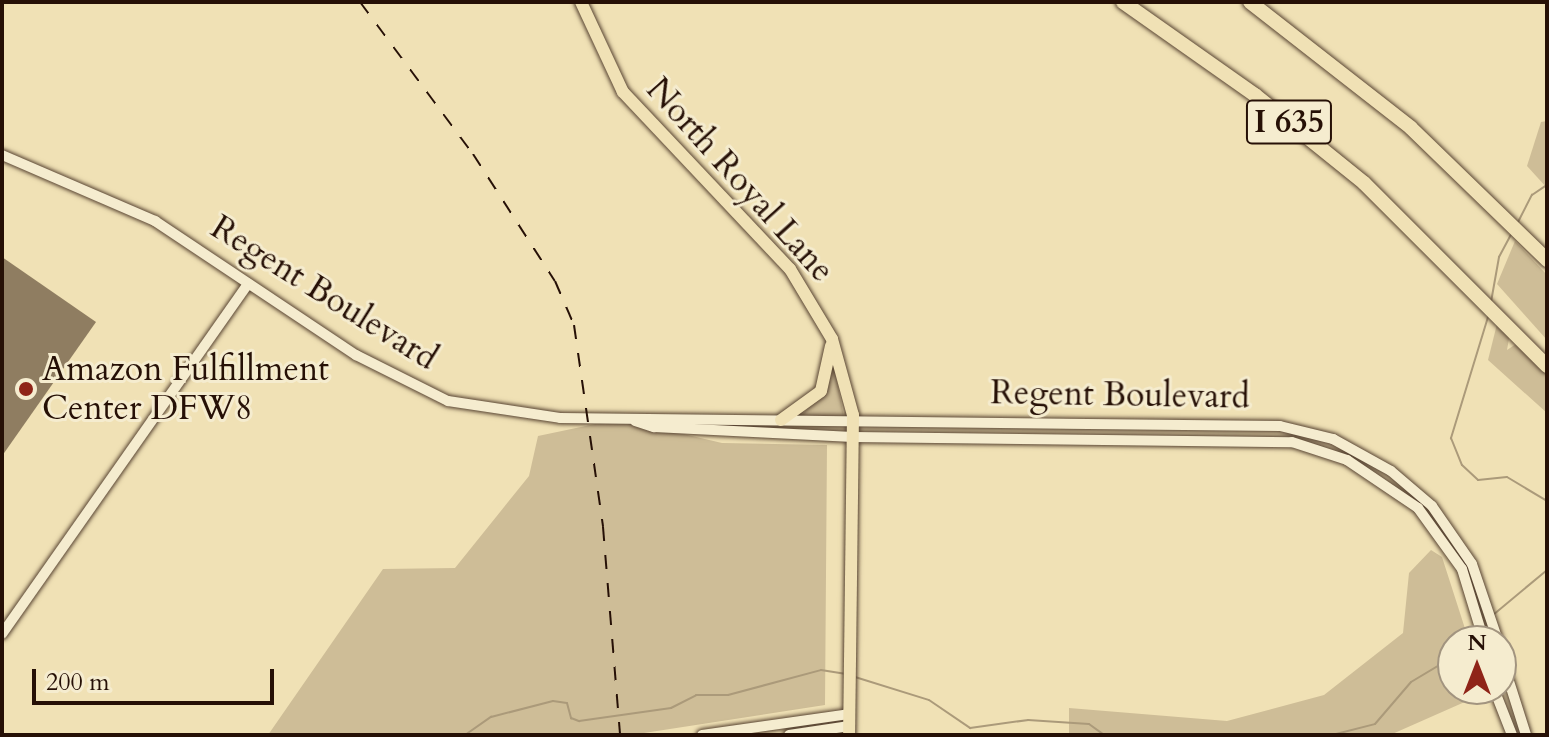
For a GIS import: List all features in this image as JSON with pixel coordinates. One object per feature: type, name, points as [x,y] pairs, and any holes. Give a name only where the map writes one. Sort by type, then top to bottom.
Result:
[{"type":"highway","points":[[1113,2],[1188,45]]},
{"type":"highway","name":"I 635","points":[[1123,2],[1188,45],[1364,183],[1443,257],[1516,330],[1547,366]]},
{"type":"highway","name":"I 635","points":[[1250,2],[1475,184],[1545,258]]},
{"type":"main road","name":"North Royal Lane","points":[[581,2],[623,92],[790,269],[832,339],[853,421],[849,725]]},
{"type":"main road","points":[[781,420],[821,391],[832,339]]},
{"type":"street","name":"Regent Boulevard","points":[[2,155],[155,221],[398,380],[448,401],[560,418],[1280,426],[1333,439],[1385,467],[1445,532],[1467,566],[1491,625]]},
{"type":"street","points":[[2,634],[248,284]]},
{"type":"street","name":"Regent Boulevard","points":[[633,420],[654,427],[853,437],[1292,442],[1377,476],[1445,532]]},
{"type":"street","name":"Regent Boulevard","points":[[1467,566],[1480,625]]},
{"type":"street","points":[[1500,705],[1512,735]]},
{"type":"street","points":[[1516,705],[1526,735]]},
{"type":"street","points":[[702,735],[849,725]]},
{"type":"street","points":[[789,735],[849,725]]},
{"type":"shaded area","points":[[1547,121],[1547,188],[1527,166],[1541,122]]},
{"type":"shaded area","points":[[1515,241],[1547,275],[1547,340],[1497,284]]},
{"type":"shaded area","points":[[1498,320],[1510,333],[1507,350],[1519,342],[1547,376],[1547,413],[1488,360]]},
{"type":"shaded area","points":[[834,366],[844,417],[802,415],[827,388]]},
{"type":"shaded area","points":[[619,419],[722,443],[827,445],[825,705],[631,735],[268,735],[383,569],[455,568],[529,476],[538,436]]},
{"type":"shaded area","points":[[1431,550],[1442,557],[1464,625],[1437,625],[1437,705],[1458,705],[1390,735],[1069,735],[1069,708],[1227,721],[1324,695],[1403,633],[1409,573]]},
{"type":"building","name":"Amazon Fulfillment Center DFW8","points":[[2,257],[96,322],[2,456]]},
{"type":"waterway","points":[[1517,224],[1532,195],[1547,185]]},
{"type":"waterway","points":[[1491,302],[1499,257],[1512,233]]},
{"type":"waterway","points":[[1488,317],[1451,438],[1462,465],[1478,480],[1507,477],[1547,501]]},
{"type":"waterway","points":[[1493,615],[1547,570]]},
{"type":"waterway","points":[[1332,735],[1375,724],[1411,682],[1437,667]]},
{"type":"waterway","points":[[465,735],[491,717],[553,701],[567,703],[571,718],[579,721],[671,708],[696,695],[728,695],[821,670],[845,674]]},
{"type":"waterway","points":[[855,677],[929,700],[970,728],[1028,720],[1089,724],[1104,735]]},
{"type":"railway","points":[[360,2],[473,154],[555,281],[574,325],[603,527],[620,735]]},
{"type":"place","name":"Amazon Fulfillment Center DFW8","points":[[26,389]]}]
